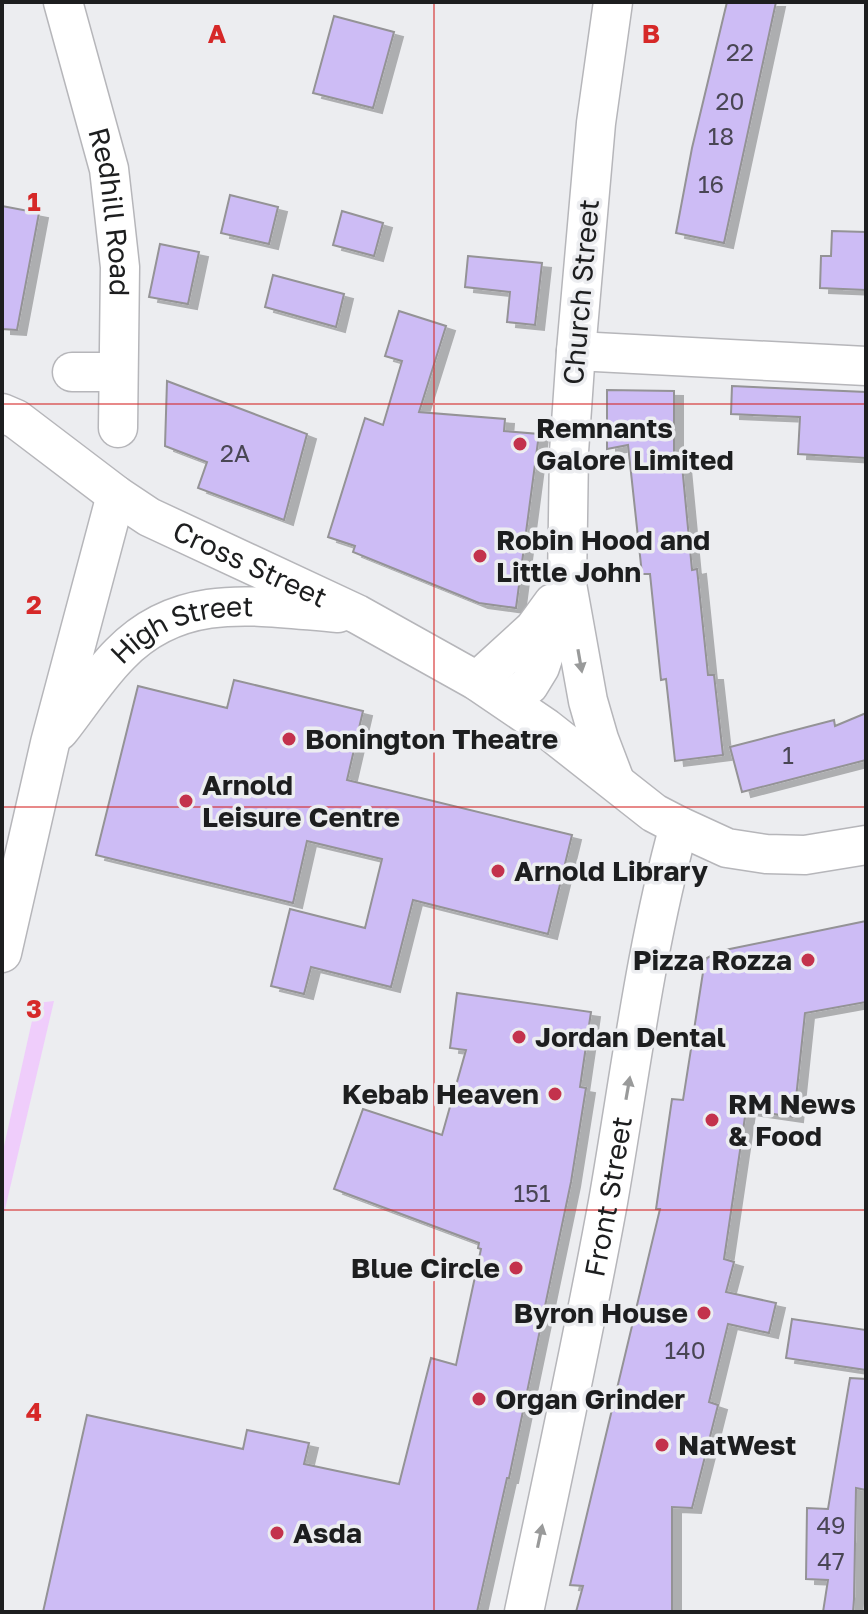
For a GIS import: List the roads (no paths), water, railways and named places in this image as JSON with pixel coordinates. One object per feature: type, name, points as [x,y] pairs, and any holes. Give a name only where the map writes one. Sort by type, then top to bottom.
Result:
[{"type":"street","name":"Redhill Road","points":[[63,2],[109,169],[120,267],[118,428]]},
{"type":"street","name":"Church Street","points":[[613,2],[596,123],[576,351],[569,452],[567,584],[588,701],[616,783]]},
{"type":"street","points":[[576,351],[866,366]]},
{"type":"street","points":[[72,372],[118,372]]},
{"type":"street","name":"Cross Street","points":[[2,413],[50,443],[149,517],[357,614],[493,691],[654,813],[679,826],[727,848],[766,854],[805,855],[866,845]]},
{"type":"street","name":"High Street","points":[[2,953],[50,743],[116,495]]},
{"type":"street","name":"Church Street","points":[[493,691],[529,685],[540,667],[567,584]]},
{"type":"street","name":"High Street","points":[[50,743],[120,654],[167,620],[219,606],[357,614]]},
{"type":"street","name":"Front Street","points":[[524,1612],[598,1257],[629,1085],[649,948],[679,826]]},
{"type":"place","name":"Remnants Galore Limited","points":[[520,444]]},
{"type":"place","name":"Robin Hood and Little John","points":[[480,556]]},
{"type":"place","name":"Bonington Theatre","points":[[289,739]]},
{"type":"place","name":"Arnold Leisure Centre","points":[[186,801]]},
{"type":"place","name":"Arnold Library","points":[[498,871]]},
{"type":"place","name":"Pizza Rozza","points":[[808,960]]},
{"type":"place","name":"Jordan Dental","points":[[519,1037]]},
{"type":"place","name":"Kebab Heaven","points":[[555,1094]]},
{"type":"place","name":"RM News & Food","points":[[712,1120]]},
{"type":"place","name":"Blue Circle","points":[[516,1268]]},
{"type":"place","name":"Byron House","points":[[704,1313]]},
{"type":"place","name":"Organ Grinder","points":[[479,1399]]},
{"type":"place","name":"NatWest","points":[[662,1445]]},
{"type":"place","name":"Asda","points":[[277,1533]]}]
